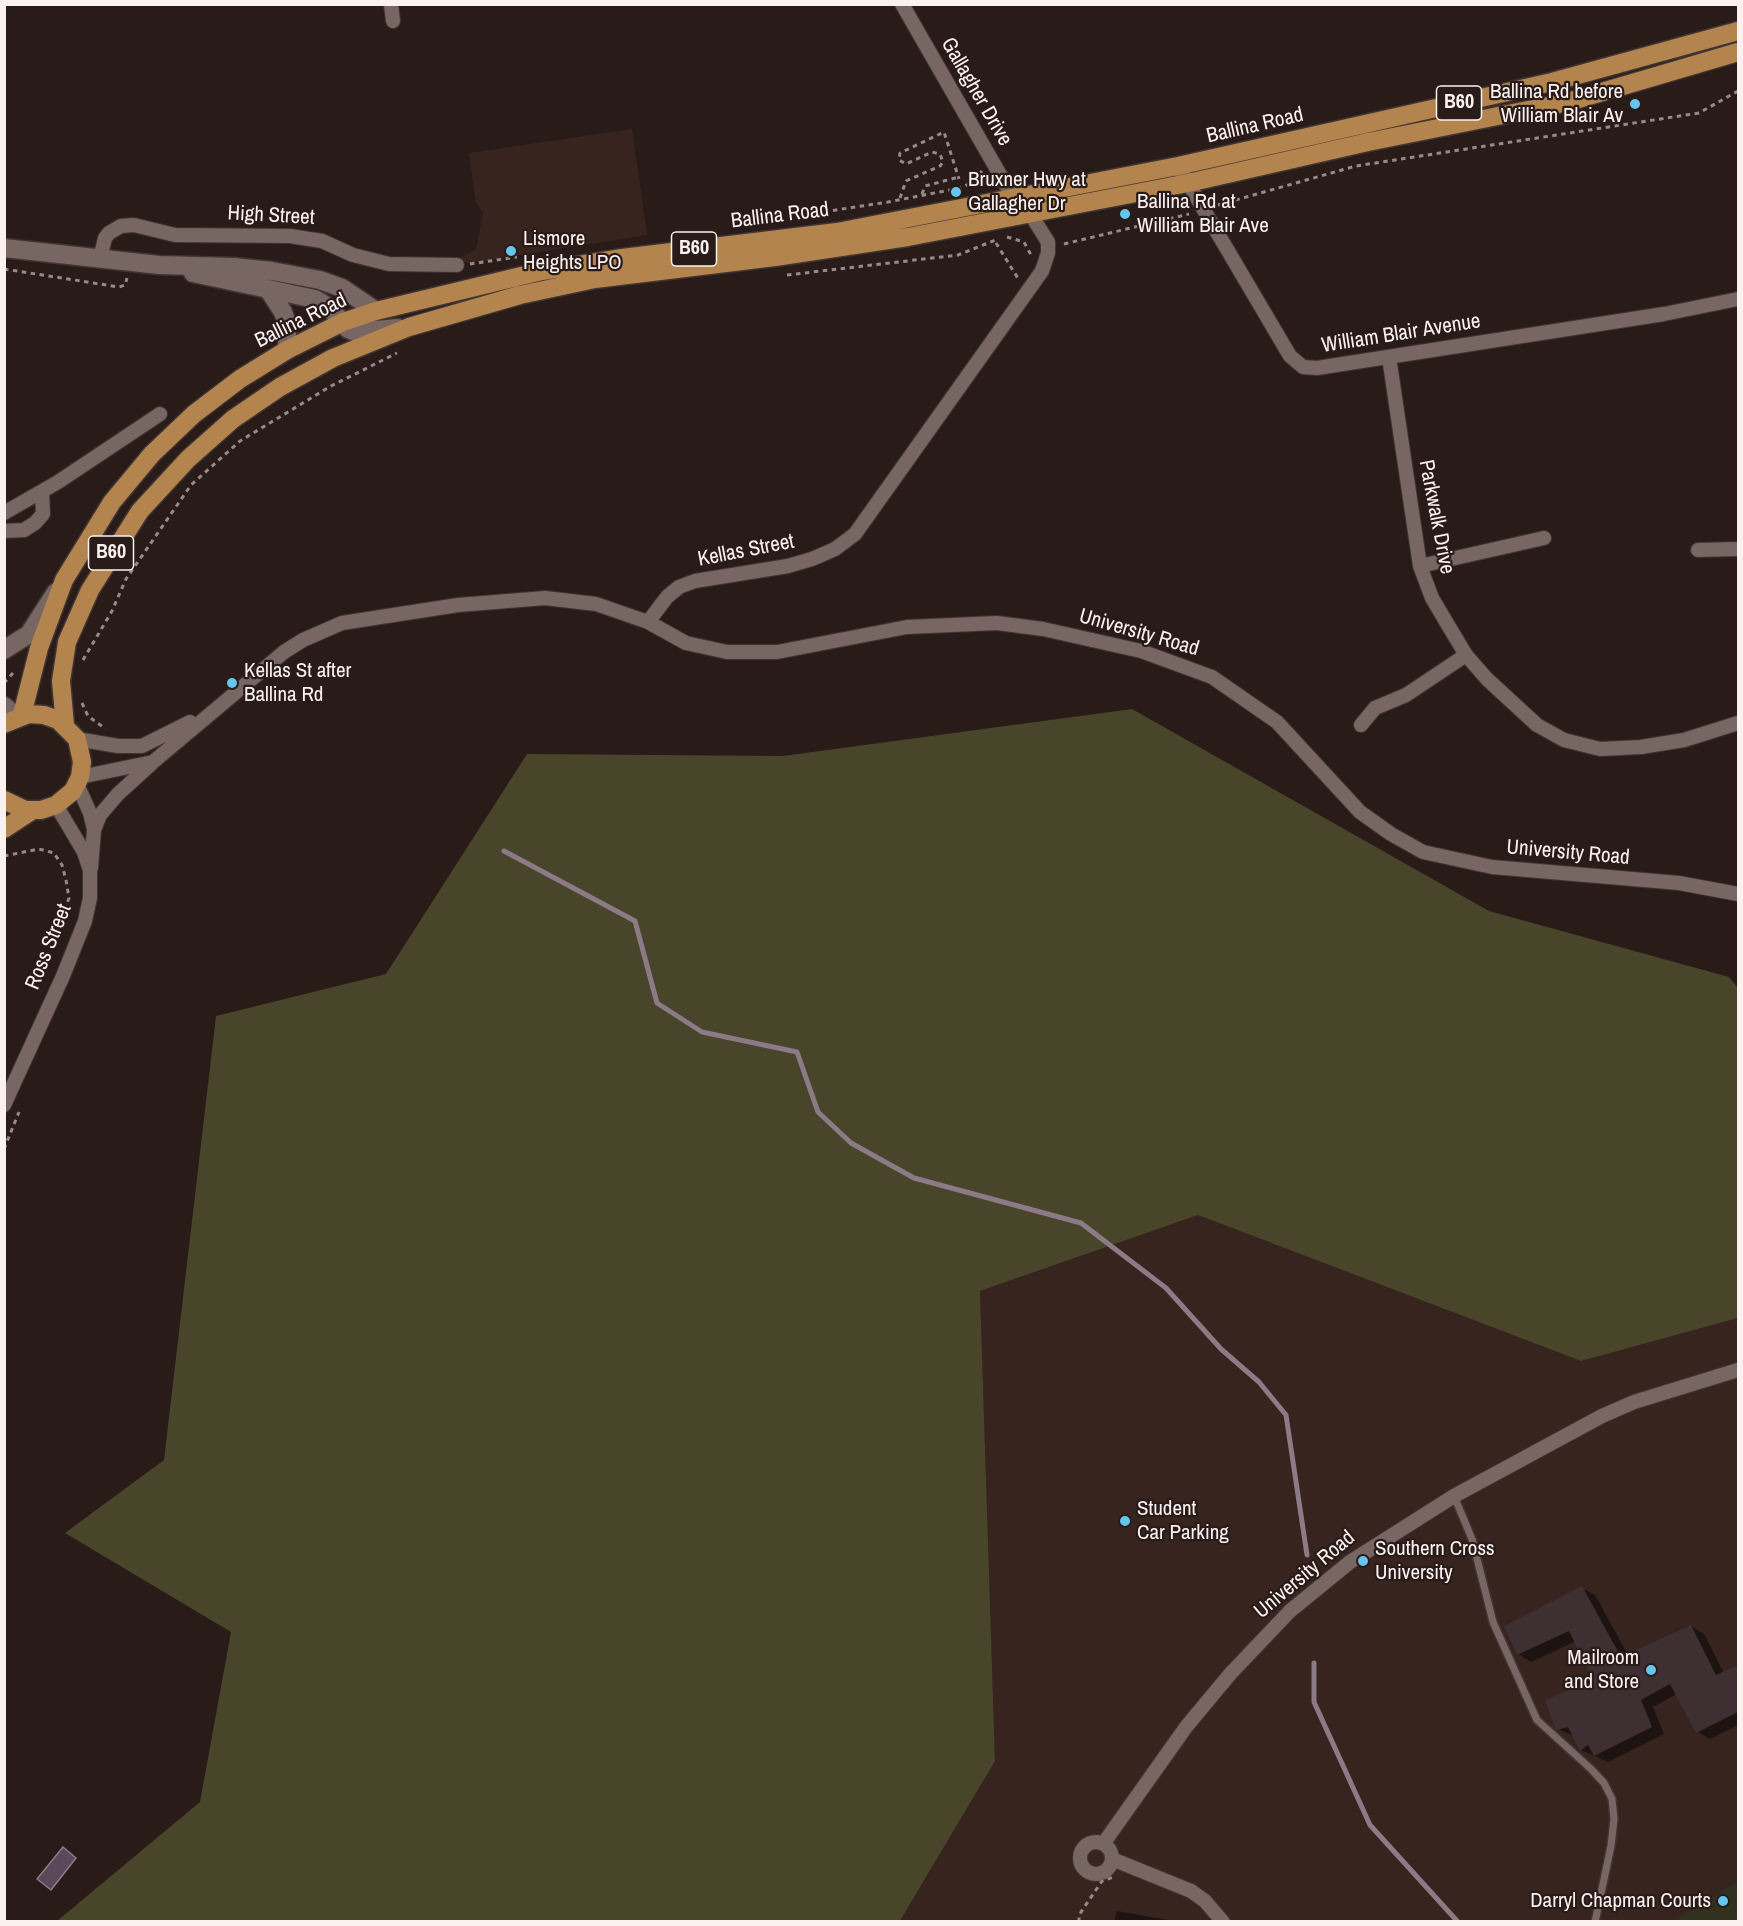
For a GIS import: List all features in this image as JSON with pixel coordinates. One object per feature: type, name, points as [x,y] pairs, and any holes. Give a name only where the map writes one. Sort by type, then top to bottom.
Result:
[{"type":"main road","name":"Ballina Road","points":[[12,716],[64,580],[112,502],[152,454],[194,414],[240,379],[287,350],[343,322],[376,311],[542,271],[622,258],[837,232],[1014,200],[1178,166],[1552,82],[1738,31]]},
{"type":"main road","name":"Ballina Road","points":[[65,725],[62,681],[70,634],[107,559],[147,504],[188,459],[233,419],[280,387],[333,358],[409,327],[520,295],[595,279],[775,257],[1031,214],[1188,183],[1368,142],[1568,102],[1738,52]]},
{"type":"main road","name":"B60","points":[[12,716],[44,715],[65,725]]},
{"type":"main road","points":[[4,829],[33,810],[56,805],[68,796],[78,781],[82,754],[77,740],[65,725]]},
{"type":"main road","points":[[4,800],[17,807],[33,810]]},
{"type":"street","points":[[391,4],[393,21]]},
{"type":"street","name":"Gallagher Drive","points":[[902,4],[1014,200]]},
{"type":"street","name":"William Blair Avenue","points":[[1178,166],[1295,362],[1303,367],[1317,368],[1664,315],[1738,299]]},
{"type":"street","name":"Kellas Street","points":[[648,622],[667,597],[679,588],[695,581],[812,560],[835,549],[855,534],[1042,271],[1048,253],[1048,242],[1031,214]]},
{"type":"street","name":"High Street","points":[[100,259],[109,233],[121,226],[134,225],[175,235],[290,236],[322,240],[353,255],[388,264],[457,265]]},
{"type":"street","points":[[4,248],[159,265],[234,267],[320,280],[342,288],[376,311]]},
{"type":"street","points":[[159,265],[315,299],[330,308],[355,332],[365,333],[409,327]]},
{"type":"street","points":[[268,289],[283,312],[286,323],[287,350]]},
{"type":"street","name":"Parkwalk Drive","points":[[1389,357],[1420,566],[1432,598],[1466,655],[1487,680],[1537,725],[1564,740],[1600,749],[1641,747],[1684,740],[1738,723]]},
{"type":"street","points":[[4,513],[42,492],[160,414]]},
{"type":"street","points":[[4,531],[24,530],[43,514],[42,492]]},
{"type":"street","points":[[1420,566],[1544,538]]},
{"type":"street","points":[[1698,550],[1738,549]]},
{"type":"street","points":[[4,650],[29,634],[64,580]]},
{"type":"street","points":[[94,830],[108,804],[226,700],[284,652],[342,623],[458,605],[545,598],[596,604],[648,622]]},
{"type":"street","name":"University Road","points":[[648,622],[686,643],[727,652],[777,652],[907,627],[997,623],[1043,629],[1141,651],[1177,662],[1212,677],[1246,698],[1277,722],[1360,812],[1391,834],[1423,852],[1492,867],[1679,883],[1738,894]]},
{"type":"street","points":[[1361,725],[1375,708],[1406,695],[1466,655]]},
{"type":"street","points":[[77,740],[118,747],[142,746],[169,735],[226,700]]},
{"type":"street","points":[[90,870],[94,830],[78,781],[153,762]]},
{"type":"street","name":"Ross Street","points":[[4,1105],[85,921],[90,898],[90,870],[79,842],[56,805]]},
{"type":"street","name":"University Road","points":[[1104,1844],[1186,1727],[1269,1632],[1350,1562],[1454,1496],[1602,1416],[1634,1402],[1738,1370]]},
{"type":"street","points":[[1095,1842],[1104,1844],[1110,1850],[1112,1859],[1108,1868],[1099,1873],[1089,1872],[1083,1866],[1080,1857],[1086,1845],[1095,1842]]},
{"type":"street","points":[[1112,1859],[1191,1891],[1205,1901],[1223,1922]]},
{"type":"lane","points":[[1454,1496],[1472,1539],[1493,1622],[1537,1720],[1591,1769],[1604,1783],[1612,1799],[1614,1820],[1611,1846],[1595,1922]]},
{"type":"path","points":[[1216,206],[1356,166],[1699,113],[1738,91]]},
{"type":"path","points":[[900,198],[906,181],[940,166],[943,162],[940,154],[932,152],[906,164],[899,160],[900,153],[944,132],[959,178],[925,186],[922,194]]},
{"type":"path","points":[[737,225],[888,202],[966,186],[980,172],[994,166]]},
{"type":"path","points":[[1061,244],[1192,214]]},
{"type":"path","points":[[783,275],[958,255],[1002,237],[1024,242],[1030,249],[1029,261]]},
{"type":"path","points":[[996,243],[1027,294]]},
{"type":"path","points":[[457,265],[528,255]]},
{"type":"path","points":[[1017,275],[1024,269]]},
{"type":"path","points":[[4,270],[119,287],[125,285],[127,281]]},
{"type":"path","points":[[78,668],[107,620],[126,579],[191,485],[240,441],[331,386],[406,348]]},
{"type":"path","points":[[81,699],[88,716],[110,734]]},
{"type":"path","points":[[4,856],[39,849],[54,853],[62,865],[66,880],[69,898],[65,910]]},
{"type":"path","points":[[1079,1922],[1079,1915],[1102,1881],[1116,1876],[1124,1877]]},
{"type":"shaded area","points":[[632,129],[647,235],[469,263],[455,260],[476,249],[483,213],[476,202],[469,153]]},
{"type":"shaded area","points":[[1132,709],[1489,911],[1729,977],[1738,988],[1738,1318],[1581,1361],[1198,1215],[980,1291],[995,1761],[900,1921],[57,1921],[200,1802],[231,1632],[65,1533],[164,1460],[216,1016],[386,974],[527,754],[783,756]]},
{"type":"shaded area","name":"Southern Cross University","points":[[1198,1215],[1581,1361],[1738,1318],[1738,1921],[900,1922],[995,1761],[980,1291]]},
{"type":"shaded area","points":[[63,1847],[76,1858],[51,1890],[37,1879]]},
{"type":"shaded area","name":"Darryl Chapman Courts","points":[[1738,1881],[1738,1921],[1675,1921]]},
{"type":"building","name":"Mailroom and Store","points":[[1582,1586],[1621,1657],[1691,1625],[1716,1675],[1738,1665],[1738,1712],[1696,1733],[1670,1684],[1641,1700],[1652,1727],[1594,1756],[1588,1745],[1580,1751],[1568,1727],[1557,1730],[1555,1728],[1545,1700],[1593,1680],[1569,1631],[1517,1655],[1504,1626]]},
{"type":"waterway","points":[[504,851],[635,921],[657,1003],[702,1032],[797,1052],[818,1112],[851,1143],[914,1178],[1081,1223],[1166,1288],[1221,1349],[1259,1382],[1286,1415],[1307,1555]]},
{"type":"waterway","points":[[1314,1663],[1314,1702],[1370,1825],[1458,1922]]},
{"type":"place","name":"Ballina Rd before William Blair Av","points":[[1635,104]]},
{"type":"place","name":"Bruxner Hwy at Gallagher Dr","points":[[956,192]]},
{"type":"place","name":"Ballina Rd at William Blair Ave","points":[[1125,214]]},
{"type":"place","name":"Lismore Heights LPO","points":[[511,251]]},
{"type":"place","name":"Kellas St after Ballina Rd","points":[[232,683]]},
{"type":"place","name":"Student Car Parking","points":[[1125,1521]]},
{"type":"place","name":"Southern Cross University","points":[[1363,1561]]},
{"type":"place","name":"Mailroom and Store","points":[[1651,1670]]},
{"type":"place","name":"Darryl Chapman Courts","points":[[1723,1901]]}]
